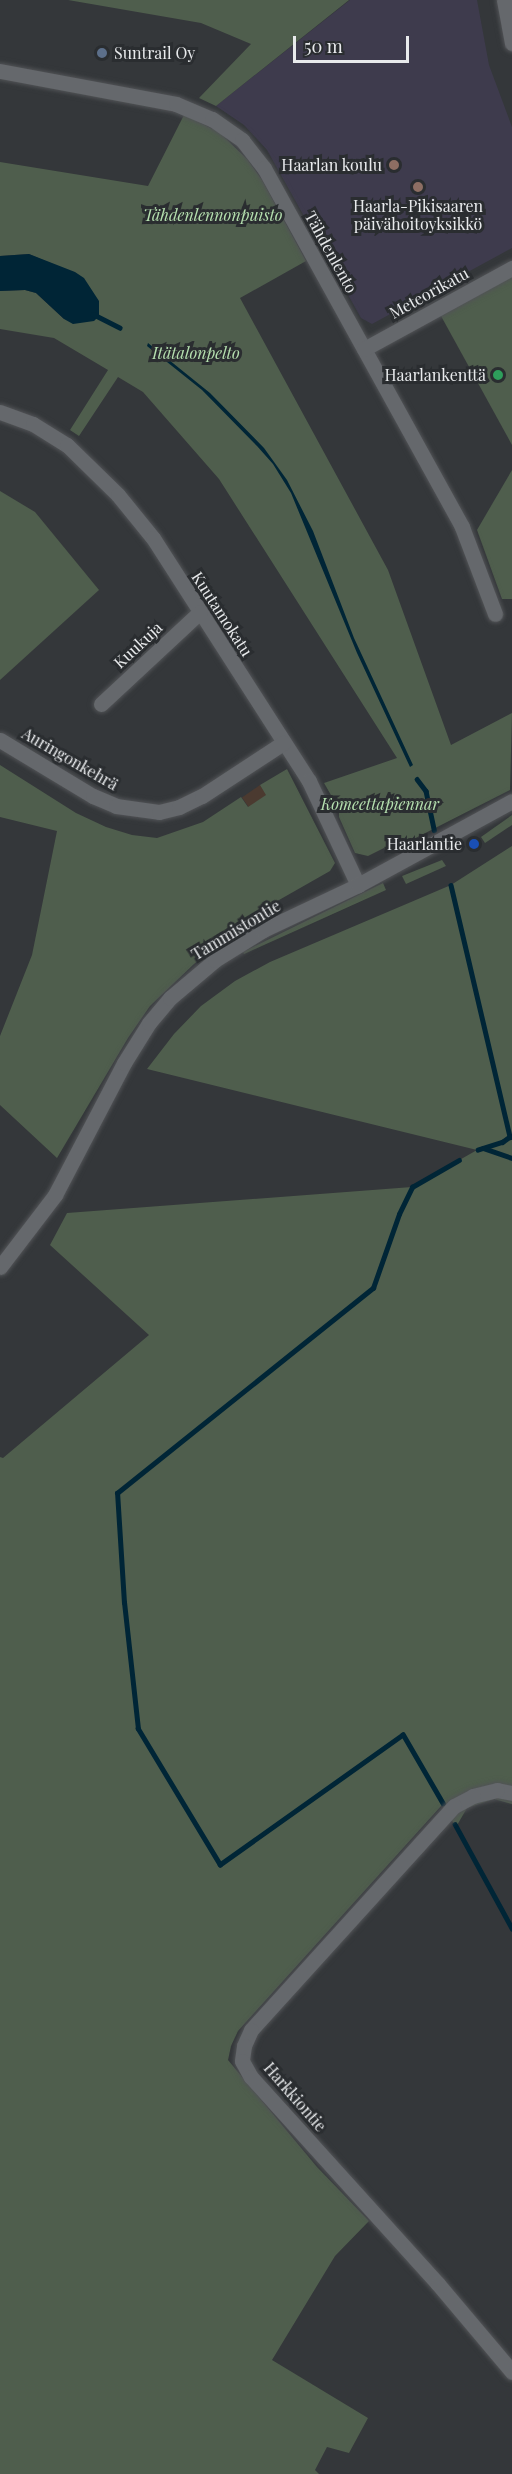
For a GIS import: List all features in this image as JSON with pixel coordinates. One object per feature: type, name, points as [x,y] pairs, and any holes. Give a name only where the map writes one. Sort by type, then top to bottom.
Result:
[{"type":"street","points":[[504,0],[512,43]]},
{"type":"street","name":"Tähdenlento","points":[[0,71],[176,104],[204,115],[233,132],[254,153],[462,527],[495,614]]},
{"type":"street","name":"Meteorikatu","points":[[364,349],[512,268]]},
{"type":"street","name":"Kuutamokatu","points":[[0,412],[33,424],[59,439],[86,462],[153,538],[317,796],[358,885]]},
{"type":"street","name":"Kuukuja","points":[[101,704],[200,612]]},
{"type":"street","name":"Auringonkehrä","points":[[0,740],[93,796],[116,806],[159,812],[179,807],[202,796],[283,743]]},
{"type":"street","name":"Tammistontie","points":[[0,1267],[55,1196],[123,1063],[149,1023],[170,998],[215,960],[264,930],[464,830],[512,801]]},
{"type":"street","name":"Harkkiontie","points":[[512,1793],[496,1790],[454,1806],[251,2030],[244,2046],[242,2061],[251,2077],[438,2284],[512,2372]]},
{"type":"shaded area","name":"Haarlan koulu","points":[[350,0],[477,0],[489,65],[512,127],[512,248],[372,324],[361,318],[267,150],[244,125],[216,106]]},
{"type":"shaded area","points":[[260,785],[267,795],[249,807],[242,798]]},
{"type":"green space","points":[[68,0],[349,0],[216,106],[199,98],[251,44],[201,23]]},
{"type":"green space","name":"Itätalonpelto","points":[[184,115],[219,132],[247,159],[262,180],[306,261],[240,298],[388,570],[451,745],[512,713],[510,790],[386,853],[384,848],[368,856],[355,853],[339,817],[339,809],[324,783],[397,758],[219,479],[143,392],[118,377],[79,436],[70,430],[108,370],[54,338],[0,329],[0,291],[25,290],[36,293],[64,319],[50,263],[29,254],[0,256],[0,162],[148,186]]},
{"type":"green space","name":"Haarlankenttä","points":[[512,277],[512,445],[441,316]]},
{"type":"green space","points":[[512,470],[512,599],[502,599],[477,530]]},
{"type":"green space","points":[[0,491],[35,512],[99,590],[0,680]]},
{"type":"green space","points":[[0,765],[76,813],[106,827],[132,835],[157,838],[203,822],[241,797],[248,807],[266,795],[260,785],[287,769],[335,863],[330,871],[237,924],[239,929],[194,964],[150,1006],[128,1038],[57,1158],[0,1105],[0,1036],[32,955],[57,831],[0,817]]},
{"type":"green space","points":[[512,815],[512,825],[485,843],[481,837]]},
{"type":"green space","points":[[512,846],[512,1804],[494,1799],[467,1808],[456,1827],[442,1805],[238,2031],[228,2060],[317,2167],[369,2221],[335,2256],[272,2360],[368,2418],[349,2453],[327,2447],[315,2470],[319,2474],[0,2474],[0,1457],[3,1458],[149,1335],[50,1245],[67,1213],[412,1187],[477,1150],[147,1069],[174,1034],[201,1006],[235,981],[270,962],[451,885]]},
{"type":"green space","points":[[442,860],[446,866],[406,884],[402,876]]},
{"type":"green space","points":[[383,883],[386,890],[244,954],[243,952]]},
{"type":"water","points":[[29,254],[75,272],[84,278],[99,301],[99,316],[94,321],[73,324],[64,319],[36,293],[25,290],[0,291],[0,256]]},
{"type":"water","points":[[148,343],[210,393],[264,448],[287,480],[313,531],[354,638],[413,765],[410,767],[357,653],[291,493],[273,464],[257,446],[202,390],[147,346]]},
{"type":"waterway","points":[[93,314],[120,328]]},
{"type":"waterway","points":[[417,779],[426,791],[434,830]]},
{"type":"waterway","points":[[451,885],[510,1137],[503,1142],[478,1150]]},
{"type":"waterway","points":[[483,1148],[512,1158]]},
{"type":"waterway","points":[[443,1804],[403,1735],[220,1865],[138,1729],[124,1603],[117,1493],[373,1288],[399,1214],[412,1187],[459,1160]]},
{"type":"waterway","points":[[455,1824],[512,1928]]},
{"type":"place","name":"Suntrail Oy","points":[[102,53]]},
{"type":"place","name":"Haarlan koulu","points":[[394,165]]},
{"type":"place","name":"Haarla-Pikisaaren päivähoitoyksikkö","points":[[418,187]]},
{"type":"place","name":"Haarlankenttä","points":[[498,375]]},
{"type":"place","name":"Haarlantie","points":[[474,844]]},
{"type":"park label","name":"Tähdenlennonpuisto","points":[[213,215]]},
{"type":"park label","name":"Komeettapiennar","points":[[380,804]]}]
